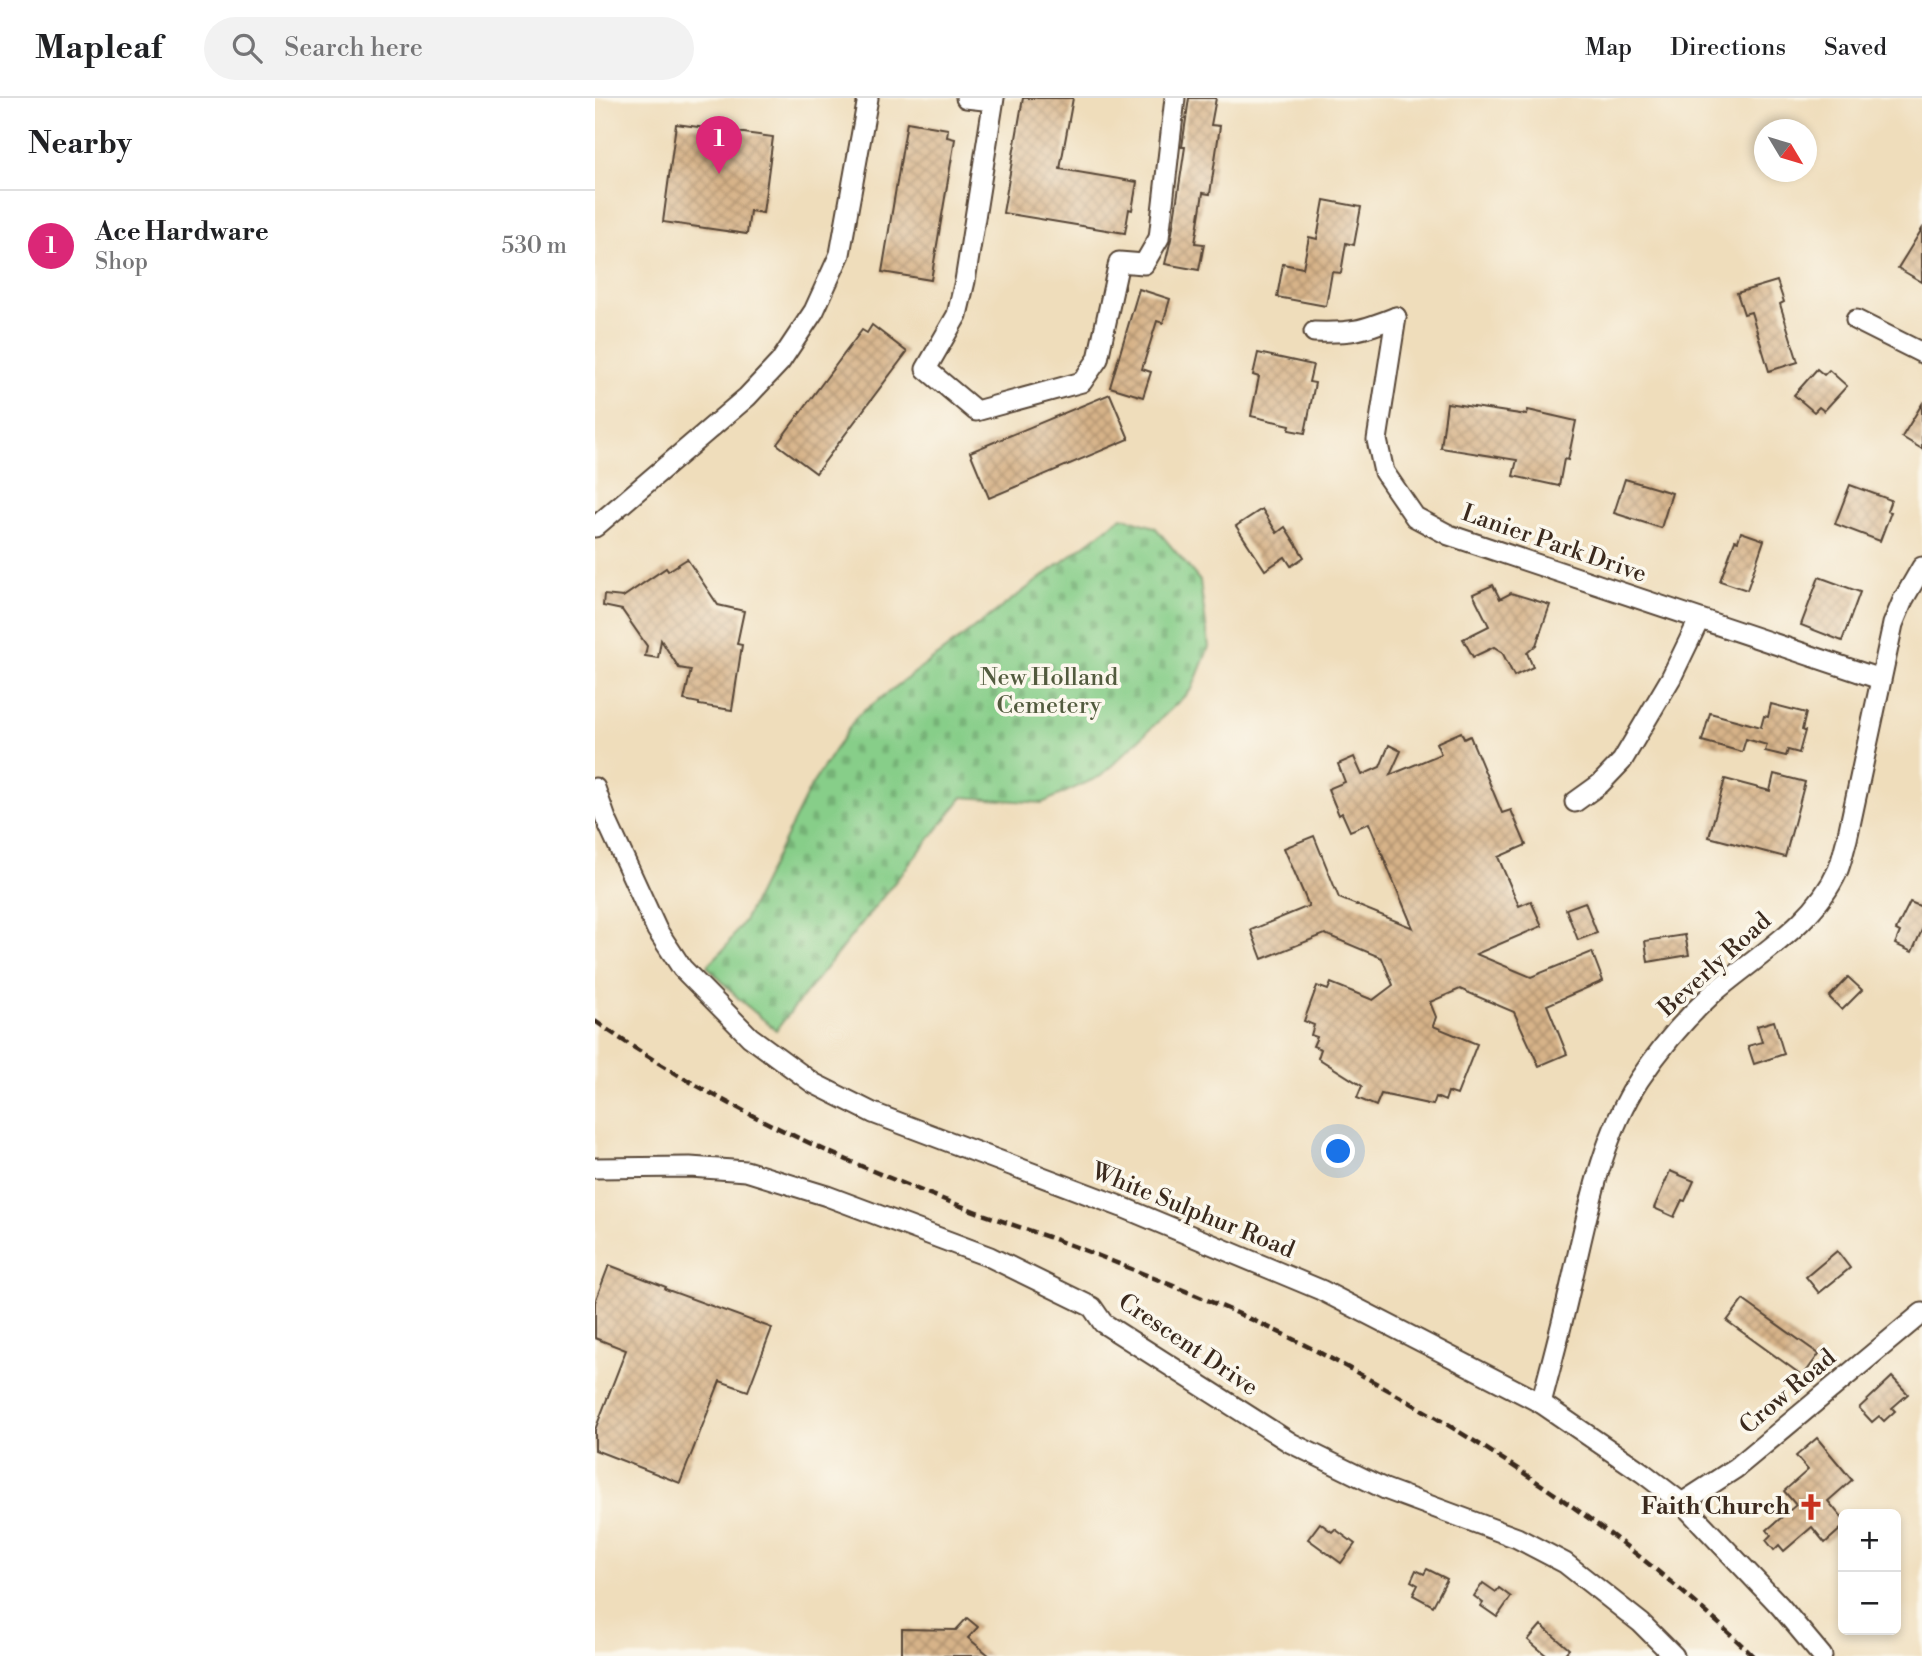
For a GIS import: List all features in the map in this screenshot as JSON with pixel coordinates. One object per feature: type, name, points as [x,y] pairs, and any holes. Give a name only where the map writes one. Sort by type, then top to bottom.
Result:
[{"type":"street","points":[[595,527],[747,397],[780,362],[814,311],[840,254],[858,166],[868,98]]},
{"type":"street","points":[[966,98],[994,100],[965,281],[957,315],[926,369],[976,411],[1082,382],[1098,359],[1119,262],[1144,264],[1159,238],[1175,98]]},
{"type":"street","name":"Lanier Park Drive","points":[[1314,332],[1356,331],[1396,317],[1377,440],[1384,472],[1415,517],[1449,535],[1880,680]]},
{"type":"street","points":[[1856,320],[1922,354]]},
{"type":"street","name":"Beverly Road","points":[[1541,1402],[1562,1327],[1590,1202],[1619,1116],[1659,1052],[1682,1026],[1710,996],[1782,937],[1825,891],[1837,870],[1847,839],[1893,624],[1922,567]]},
{"type":"street","points":[[1575,802],[1600,784],[1622,761],[1671,678],[1699,620]]},
{"type":"street","name":"White Sulphur Road","points":[[595,788],[606,820],[657,930],[682,968],[750,1037],[813,1083],[873,1113],[1122,1207],[1295,1278],[1541,1402],[1682,1503],[1780,1606],[1822,1656]]},
{"type":"street","name":"Crescent Drive","points":[[595,1168],[681,1167],[746,1171],[827,1196],[990,1257],[1092,1307],[1103,1324],[1291,1443],[1385,1489],[1517,1538],[1565,1563],[1641,1623],[1674,1656]]},
{"type":"street","name":"Crow Road","points":[[1682,1503],[1735,1468],[1922,1313]]},
{"type":"green space","name":"New Holland Cemetery","points":[[1122,517],[1155,527],[1200,581],[1209,647],[1192,689],[1101,776],[1042,803],[963,797],[776,1030],[740,1000],[707,966],[724,949],[745,919],[811,786],[857,716]]},
{"type":"building","points":[[1023,98],[1073,98],[1060,169],[1137,182],[1125,233],[1003,213]]},
{"type":"building","points":[[1189,98],[1216,98],[1211,125],[1220,126],[1210,194],[1203,193],[1195,243],[1204,244],[1199,270],[1165,264],[1185,147],[1182,147]]},
{"type":"building","points":[[907,122],[948,129],[947,137],[955,139],[931,280],[882,272]]},
{"type":"building","points":[[676,124],[773,137],[763,213],[750,211],[747,234],[663,222]]},
{"type":"building","points":[[1324,200],[1361,207],[1354,245],[1346,243],[1341,273],[1332,272],[1326,306],[1277,297],[1283,264],[1303,268],[1309,237],[1317,239]]},
{"type":"building","points":[[1922,229],[1922,282],[1898,268]]},
{"type":"building","points":[[1777,281],[1784,302],[1780,304],[1798,362],[1769,371],[1751,312],[1744,314],[1737,293]]},
{"type":"building","points":[[1139,289],[1170,299],[1163,323],[1157,321],[1142,369],[1151,372],[1143,397],[1110,387]]},
{"type":"building","points":[[872,325],[907,352],[816,473],[777,444],[862,330],[867,333]]},
{"type":"building","points":[[1258,353],[1313,365],[1309,382],[1315,383],[1305,433],[1289,430],[1290,425],[1251,416],[1259,377],[1253,375]]},
{"type":"building","points":[[1817,369],[1824,375],[1829,370],[1847,386],[1824,411],[1819,407],[1814,412],[1794,395]]},
{"type":"building","points":[[1110,394],[1129,439],[989,498],[970,452]]},
{"type":"building","points":[[1447,403],[1527,415],[1528,410],[1576,421],[1568,460],[1564,459],[1559,486],[1513,476],[1517,460],[1441,448]]},
{"type":"building","points":[[1922,404],[1922,449],[1902,437]]},
{"type":"building","points":[[1625,479],[1672,493],[1661,528],[1614,513]]},
{"type":"building","points":[[1850,485],[1891,500],[1887,511],[1891,512],[1880,541],[1835,524]]},
{"type":"building","points":[[1262,509],[1277,533],[1285,527],[1304,557],[1291,566],[1285,557],[1265,570],[1236,526]]},
{"type":"building","points":[[1741,532],[1764,540],[1747,590],[1720,581],[1735,540],[1738,541]]},
{"type":"building","points":[[687,559],[718,605],[744,611],[737,644],[742,645],[732,710],[684,700],[691,670],[679,668],[661,640],[658,658],[645,656],[647,646],[622,610],[603,606],[604,595],[623,597],[666,568],[668,571]]},
{"type":"building","points":[[1819,577],[1860,592],[1842,641],[1801,625]]},
{"type":"building","points":[[1493,585],[1500,599],[1511,593],[1550,605],[1536,645],[1527,653],[1533,667],[1514,676],[1502,652],[1494,647],[1473,657],[1463,639],[1489,626],[1473,594]]},
{"type":"building","points":[[1771,704],[1806,713],[1802,730],[1805,731],[1799,753],[1788,750],[1786,756],[1765,751],[1767,745],[1746,739],[1742,752],[1702,741],[1710,713],[1761,727],[1764,716],[1768,717]]},
{"type":"building","points":[[1461,732],[1464,739],[1470,736],[1502,813],[1511,810],[1526,845],[1498,857],[1519,906],[1531,901],[1542,926],[1476,954],[1531,977],[1592,952],[1603,981],[1547,1005],[1567,1054],[1539,1066],[1514,1012],[1460,989],[1430,1002],[1436,1017],[1433,1026],[1477,1044],[1457,1095],[1448,1092],[1445,1101],[1436,1097],[1433,1105],[1381,1094],[1376,1106],[1357,1098],[1362,1086],[1318,1058],[1321,1049],[1313,1046],[1317,1037],[1311,1035],[1314,1025],[1304,1021],[1317,986],[1328,990],[1331,983],[1373,1000],[1393,985],[1382,958],[1325,934],[1262,959],[1251,930],[1309,906],[1284,848],[1314,836],[1339,898],[1413,928],[1369,823],[1350,831],[1342,813],[1339,815],[1328,789],[1345,782],[1338,764],[1354,757],[1362,775],[1380,767],[1389,745],[1401,751],[1390,775],[1441,754],[1436,743]]},
{"type":"building","points":[[1774,774],[1805,782],[1785,857],[1709,837],[1725,779],[1770,791]]},
{"type":"building","points":[[1585,902],[1597,933],[1578,940],[1566,909]]},
{"type":"building","points":[[1910,902],[1922,907],[1922,930],[1912,952],[1895,944],[1900,932],[1896,930]]},
{"type":"building","points":[[1685,935],[1689,955],[1648,962],[1645,941]]},
{"type":"building","points":[[1848,977],[1862,990],[1842,1010],[1829,997]]},
{"type":"building","points":[[1774,1021],[1784,1054],[1754,1064],[1748,1046],[1762,1042],[1757,1026]]},
{"type":"building","points":[[1670,1171],[1694,1181],[1674,1217],[1654,1208]]},
{"type":"building","points":[[1837,1251],[1850,1268],[1819,1293],[1806,1277]]},
{"type":"building","points":[[609,1265],[666,1287],[665,1289],[772,1328],[748,1391],[720,1381],[680,1483],[595,1450],[595,1430],[626,1350],[595,1338],[595,1302]]},
{"type":"building","points":[[1743,1300],[1819,1354],[1803,1376],[1727,1321]]},
{"type":"building","points":[[1892,1377],[1908,1394],[1892,1408],[1895,1411],[1884,1421],[1879,1416],[1872,1422],[1859,1408]]},
{"type":"building","points":[[1817,1438],[1852,1480],[1828,1501],[1838,1513],[1838,1531],[1825,1543],[1812,1527],[1784,1551],[1779,1545],[1774,1550],[1766,1540],[1771,1535],[1767,1530],[1796,1505],[1784,1491],[1808,1470],[1796,1456]]},
{"type":"building","points":[[1320,1523],[1332,1532],[1335,1529],[1355,1544],[1341,1563],[1308,1539]]},
{"type":"building","points":[[1427,1569],[1447,1579],[1433,1606],[1413,1595],[1418,1585],[1411,1581],[1416,1570],[1424,1574]]},
{"type":"building","points":[[1483,1583],[1496,1592],[1499,1588],[1511,1597],[1497,1617],[1481,1606],[1483,1603],[1474,1596]]},
{"type":"building","points":[[967,1618],[978,1627],[968,1638],[990,1656],[902,1656],[902,1629],[956,1630]]},
{"type":"building","points":[[1541,1625],[1569,1649],[1563,1656],[1547,1656],[1528,1640]]},
{"type":"railway","points":[[595,1021],[636,1049],[721,1099],[809,1143],[899,1182],[1093,1254],[1222,1306],[1302,1343],[1440,1420],[1551,1492],[1657,1570],[1753,1656]]},
{"type":"place","name":"Ace Hardware","points":[[719,174]]},
{"type":"place","name":"Faith Church","points":[[1811,1507]]}]
